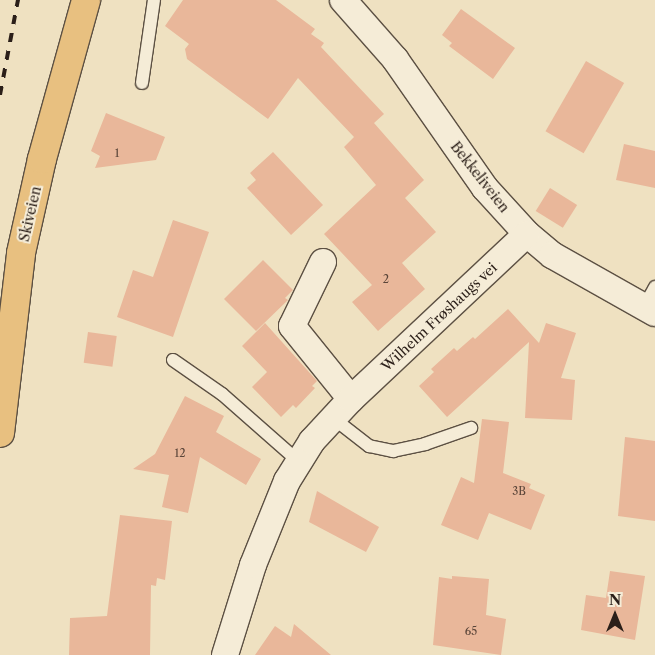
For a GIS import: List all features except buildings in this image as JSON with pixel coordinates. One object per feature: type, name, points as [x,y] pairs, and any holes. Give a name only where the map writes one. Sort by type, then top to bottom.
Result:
[{"type":"main road","name":"Skiveien","points":[[0,433],[23,244],[42,159],[86,0]]},
{"type":"street","name":"Bekkeliveien","points":[[343,0],[395,59],[485,188],[527,234],[552,255],[651,302]]},
{"type":"street","name":"Wilhelm Frøshaugs vei","points":[[225,655],[253,565],[287,481],[312,441],[351,399],[527,234]]},
{"type":"street","points":[[323,262],[292,326],[351,399]]},
{"type":"lane","points":[[142,83],[154,0]]},
{"type":"lane","points":[[173,360],[222,394],[299,462]]},
{"type":"lane","points":[[333,418],[369,446],[393,451],[425,444],[471,428]]},
{"type":"railway","points":[[0,95],[18,0]]}]
